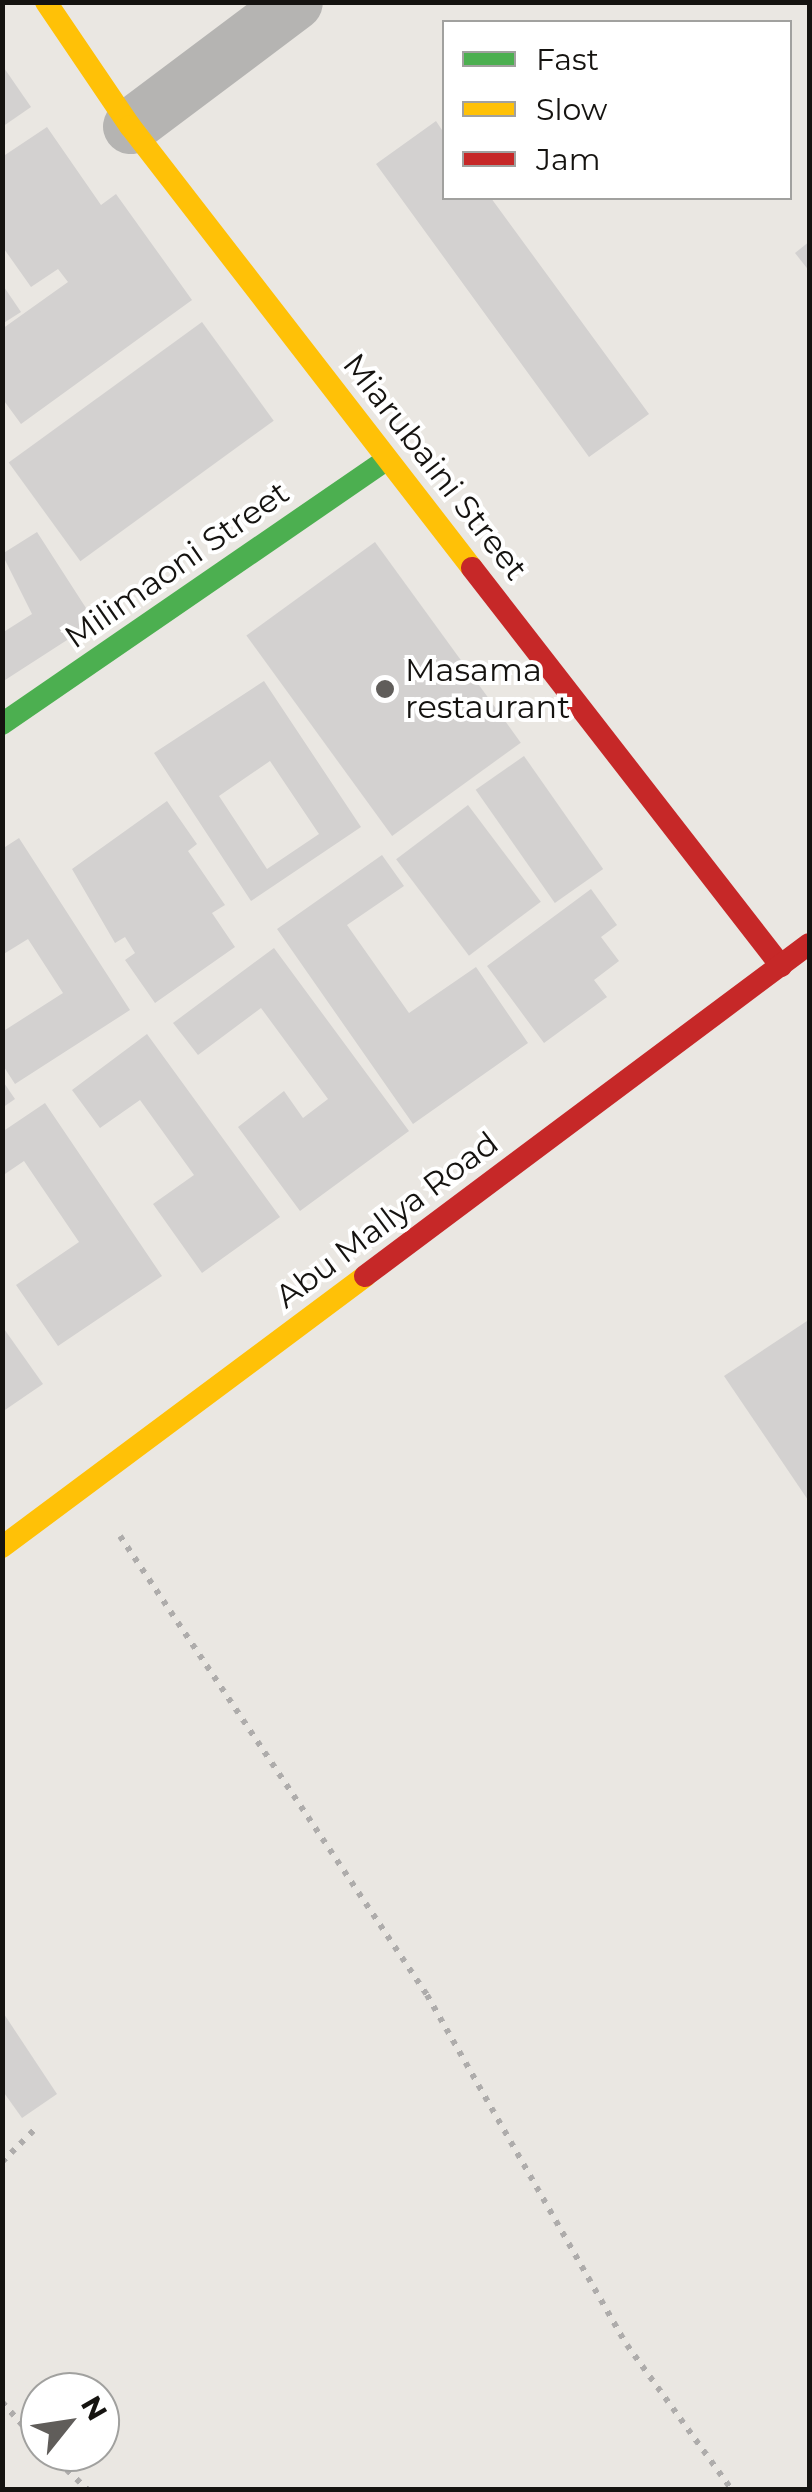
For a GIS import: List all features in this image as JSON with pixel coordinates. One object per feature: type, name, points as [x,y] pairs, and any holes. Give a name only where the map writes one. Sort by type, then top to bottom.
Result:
[{"type":"street","name":"Miarubaini Street","points":[[46,2],[130,126],[781,966]]},
{"type":"street","points":[[130,126],[295,2]]},
{"type":"street","name":"Milimaoni Street","points":[[2,724],[388,459]]},
{"type":"street","name":"Abu Mallya Road","points":[[2,1547],[810,944]]},
{"type":"path","points":[[86,1486],[447,2027],[627,2345],[732,2490]]},
{"type":"path","points":[[2,2162],[36,2128]]},
{"type":"path","points":[[2,2402],[20,2422]]},
{"type":"path","points":[[69,2472],[88,2490]]},
{"type":"building","points":[[2,65],[31,107],[2,127]]},
{"type":"building","points":[[436,121],[442,130],[442,200],[492,200],[649,414],[589,457],[376,164]]},
{"type":"building","points":[[47,127],[101,205],[116,194],[192,300],[21,424],[2,398],[2,329],[68,282],[58,269],[31,287],[2,246],[2,157]]},
{"type":"building","points":[[810,241],[810,272],[795,253]]},
{"type":"building","points":[[2,284],[21,312],[2,324]]},
{"type":"building","points":[[202,322],[274,421],[80,561],[9,462]]},
{"type":"building","points":[[37,532],[95,622],[2,682],[2,633],[32,614],[2,554]]},
{"type":"building","name":"Masama restaurant","points":[[375,542],[521,743],[392,836],[246,635]]},
{"type":"building","points":[[264,681],[361,827],[251,901],[154,753]],"holes":[[[270,761],[319,834],[267,869],[219,796]]]},
{"type":"building","points":[[524,756],[603,869],[555,903],[476,790]]},
{"type":"building","points":[[167,801],[197,844],[188,851],[225,905],[212,913],[235,947],[155,1003],[125,960],[135,953],[125,937],[115,943],[72,869]]},
{"type":"building","points":[[468,805],[541,902],[469,956],[396,859]]},
{"type":"building","points":[[19,838],[130,1010],[15,1084],[2,1064],[2,1032],[63,993],[28,939],[2,955],[2,849]]},
{"type":"building","points":[[382,855],[404,886],[347,925],[409,1013],[476,967],[528,1043],[413,1124],[277,929]]},
{"type":"building","points":[[591,889],[617,925],[601,937],[619,961],[594,980],[607,997],[544,1043],[487,966]]},
{"type":"building","points":[[274,948],[409,1131],[300,1211],[238,1127],[284,1091],[303,1118],[328,1099],[261,1008],[198,1055],[173,1023]]},
{"type":"building","points":[[147,1034],[280,1217],[202,1273],[153,1204],[194,1175],[140,1100],[100,1128],[72,1090]]},
{"type":"building","points":[[2,1080],[15,1099],[2,1108]]},
{"type":"building","points":[[45,1103],[162,1276],[58,1346],[16,1285],[79,1242],[24,1161],[2,1176],[2,1132]]},
{"type":"building","points":[[810,1319],[810,1503],[724,1376]]},
{"type":"building","points":[[2,1326],[43,1384],[2,1412]]},
{"type":"building","points":[[2,2011],[57,2094],[22,2118],[2,2090]]},
{"type":"traffic: fast","points":[[2,724],[387,459]]},
{"type":"traffic: slow","points":[[46,2],[130,126],[472,568]]},
{"type":"traffic: slow","points":[[2,1547],[365,1276]]},
{"type":"traffic: jam","points":[[472,568],[781,966]]},
{"type":"traffic: jam","points":[[365,1276],[809,944]]},
{"type":"place","name":"Masama restaurant","points":[[385,689]]}]
